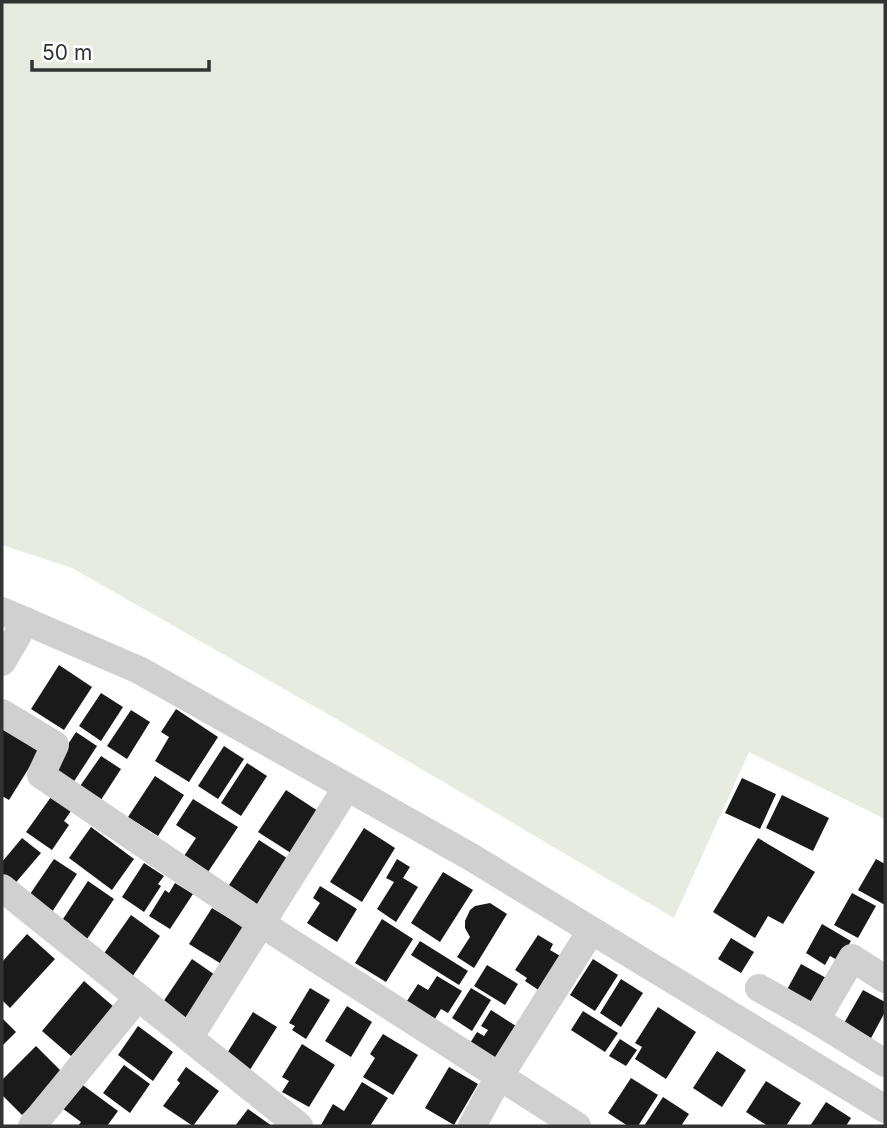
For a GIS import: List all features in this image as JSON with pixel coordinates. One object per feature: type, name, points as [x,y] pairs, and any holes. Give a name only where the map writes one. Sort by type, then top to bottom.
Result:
[{"type":"street","points":[[2,662],[14,616],[139,670],[471,857],[885,1109]]},
{"type":"street","points":[[2,713],[55,745],[41,775],[262,924],[577,1126]]},
{"type":"street","points":[[189,1038],[347,787]]},
{"type":"street","points":[[2,888],[299,1126]]},
{"type":"street","points":[[472,1126],[499,1077],[592,931]]},
{"type":"street","points":[[816,1020],[852,958],[885,979]]},
{"type":"street","points":[[759,988],[885,1063]]},
{"type":"street","points":[[32,1126],[138,997]]},
{"type":"shaded area","points":[[2,2],[885,2],[885,819],[749,752],[674,918],[333,717],[72,568],[2,545]]},
{"type":"building","points":[[59,665],[92,687],[64,730],[31,709]]},
{"type":"building","points":[[101,693],[123,707],[101,741],[79,726]]},
{"type":"building","points":[[176,709],[218,737],[189,782],[155,761],[169,737],[161,732]]},
{"type":"building","points":[[131,710],[150,722],[127,759],[107,746]]},
{"type":"building","points":[[2,722],[42,747],[9,800],[2,796]]},
{"type":"building","points":[[76,732],[97,746],[71,786],[50,772]]},
{"type":"building","points":[[224,746],[244,759],[218,799],[198,786]]},
{"type":"building","points":[[101,756],[121,769],[99,803],[78,789]]},
{"type":"building","points":[[247,763],[267,776],[241,816],[221,803]]},
{"type":"building","points":[[155,776],[184,795],[158,836],[128,817]]},
{"type":"building","points":[[742,778],[776,794],[760,829],[725,813]]},
{"type":"building","points":[[286,790],[321,813],[294,855],[258,832]]},
{"type":"building","points":[[782,795],[829,818],[813,851],[766,828]]},
{"type":"building","points":[[51,797],[71,811],[64,821],[69,825],[52,850],[26,832]]},
{"type":"building","points":[[193,799],[238,827],[208,872],[184,856],[196,838],[176,825]]},
{"type":"building","points":[[91,827],[134,859],[112,890],[69,858]]},
{"type":"building","points":[[364,828],[395,848],[362,902],[330,882]]},
{"type":"building","points":[[22,838],[41,853],[12,887],[2,878],[2,862]]},
{"type":"building","points":[[758,838],[815,872],[783,924],[768,916],[755,938],[713,912]]},
{"type":"building","points":[[259,840],[293,862],[261,910],[227,888]]},
{"type":"building","points":[[54,859],[77,874],[52,912],[28,897]]},
{"type":"building","points":[[397,859],[410,867],[403,878],[418,887],[396,922],[377,909],[394,882],[386,878]]},
{"type":"building","points":[[876,859],[885,864],[885,905],[858,890]]},
{"type":"building","points":[[144,863],[164,876],[158,884],[161,886],[144,912],[122,897]]},
{"type":"building","points":[[443,872],[473,890],[440,942],[411,923]]},
{"type":"building","points":[[88,881],[114,899],[83,945],[64,932],[70,924],[63,919]]},
{"type":"building","points":[[175,883],[193,894],[170,929],[149,916],[165,890],[169,893]]},
{"type":"building","points":[[320,886],[357,909],[337,942],[307,923],[320,903],[313,898]]},
{"type":"building","points":[[852,893],[876,906],[858,938],[834,925]]},
{"type":"building","points":[[490,903],[507,914],[474,968],[457,957],[470,937],[465,921],[475,906]]},
{"type":"building","points":[[212,908],[245,928],[223,965],[189,944]]},
{"type":"building","points":[[131,915],[160,936],[130,980],[100,959]]},
{"type":"building","points":[[382,919],[413,939],[386,982],[355,963]]},
{"type":"building","points":[[822,924],[851,941],[839,961],[830,956],[825,965],[806,953]]},
{"type":"building","points":[[27,934],[55,959],[10,1008],[2,1000],[2,962]]},
{"type":"building","points":[[538,935],[553,944],[550,950],[562,957],[540,991],[515,970]]},
{"type":"building","points":[[731,938],[754,952],[741,973],[718,959]]},
{"type":"building","points":[[420,941],[468,971],[459,985],[411,955]]},
{"type":"building","points":[[192,959],[218,977],[187,1022],[161,1005]]},
{"type":"building","points":[[593,959],[618,975],[595,1011],[570,995]]},
{"type":"building","points":[[801,964],[828,979],[811,1010],[784,995]]},
{"type":"building","points":[[487,965],[518,984],[505,1005],[474,986]]},
{"type":"building","points":[[437,976],[462,991],[448,1013],[441,1009],[433,1022],[405,1004],[418,984],[428,990]]},
{"type":"building","points":[[621,979],[643,993],[621,1027],[600,1013]]},
{"type":"building","points":[[84,981],[114,1007],[71,1056],[42,1031]]},
{"type":"building","points":[[310,988],[330,1000],[306,1039],[292,1030],[295,1026],[289,1023]]},
{"type":"building","points":[[471,988],[491,1000],[472,1031],[452,1018]]},
{"type":"building","points":[[863,990],[885,1002],[885,1012],[870,1040],[843,1025]]},
{"type":"building","points":[[347,1006],[372,1022],[351,1057],[325,1041]]},
{"type":"building","points":[[658,1007],[696,1032],[666,1079],[635,1059],[642,1047],[635,1043]]},
{"type":"building","points":[[491,1010],[516,1026],[493,1063],[467,1048],[477,1032],[484,1036],[488,1030],[481,1026]]},
{"type":"building","points":[[583,1011],[618,1033],[605,1052],[571,1030]]},
{"type":"building","points":[[253,1012],[277,1027],[248,1073],[224,1058]]},
{"type":"building","points":[[2,1018],[16,1032],[2,1046]]},
{"type":"building","points":[[138,1026],[173,1052],[153,1081],[118,1055]]},
{"type":"building","points":[[383,1034],[418,1055],[393,1095],[363,1077],[375,1058],[370,1054]]},
{"type":"building","points":[[620,1039],[637,1050],[626,1066],[609,1056]]},
{"type":"building","points":[[302,1044],[335,1065],[309,1107],[282,1092],[289,1081],[282,1077]]},
{"type":"building","points":[[36,1046],[64,1074],[22,1115],[2,1095],[2,1080]]},
{"type":"building","points":[[717,1051],[746,1070],[722,1107],[693,1088]]},
{"type":"building","points":[[124,1065],[150,1084],[130,1113],[103,1093]]},
{"type":"building","points":[[186,1067],[219,1091],[193,1126],[163,1106],[180,1083],[177,1080]]},
{"type":"building","points":[[449,1067],[478,1084],[454,1125],[425,1108]]},
{"type":"building","points":[[631,1078],[658,1095],[638,1126],[628,1126],[608,1113]]},
{"type":"building","points":[[766,1081],[801,1103],[786,1126],[768,1126],[746,1112]]},
{"type":"building","points":[[362,1082],[388,1098],[370,1126],[321,1125],[333,1104],[344,1111]]},
{"type":"building","points":[[80,1083],[118,1111],[107,1126],[78,1126],[81,1122],[62,1108]]},
{"type":"building","points":[[663,1097],[689,1114],[681,1126],[644,1126]]},
{"type":"building","points":[[826,1102],[851,1118],[846,1126],[810,1126]]},
{"type":"building","points":[[248,1109],[272,1126],[235,1126]]}]
